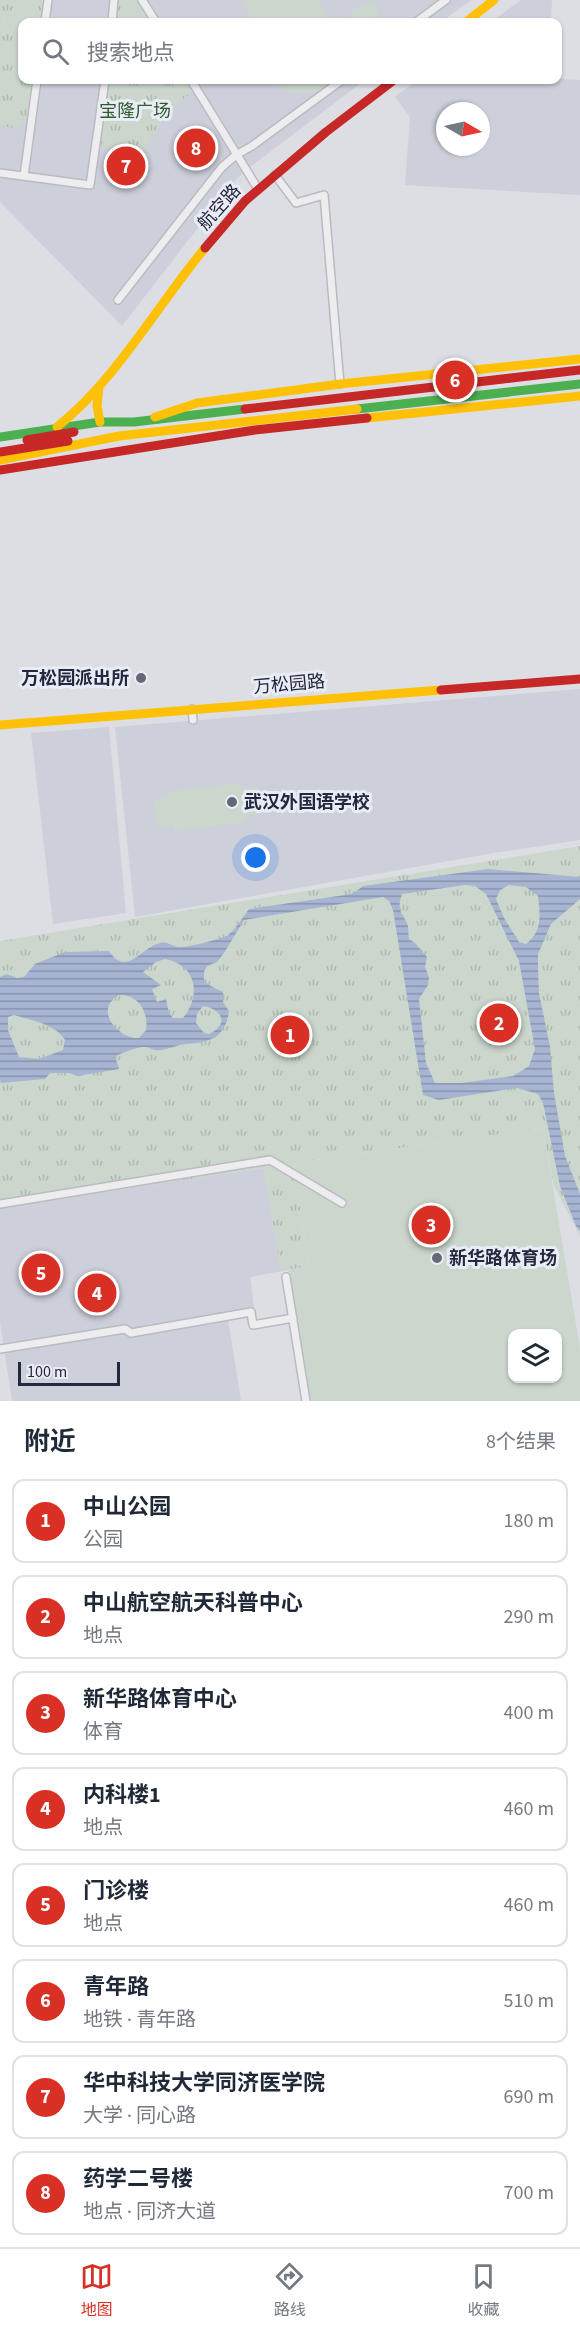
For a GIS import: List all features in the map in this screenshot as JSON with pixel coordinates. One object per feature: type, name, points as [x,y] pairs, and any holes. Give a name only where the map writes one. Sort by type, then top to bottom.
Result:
[{"type":"main road","points":[[471,18],[494,0]]},
{"type":"main road","name":"航空路","points":[[57,427],[99,387],[238,207],[389,84]]},
{"type":"main road","points":[[145,420],[197,402],[340,384],[580,360]]},
{"type":"main road","points":[[469,383],[526,365]]},
{"type":"main road","points":[[0,452],[50,439],[145,420],[580,370]]},
{"type":"main road","points":[[0,460],[119,436],[580,384]]},
{"type":"main road","points":[[283,404],[327,386]]},
{"type":"main road","points":[[99,387],[97,406],[100,422]]},
{"type":"main road","points":[[529,389],[580,395]]},
{"type":"main road","points":[[0,470],[264,430],[580,395]]},
{"type":"main road","points":[[0,437],[100,422],[134,422]]},
{"type":"main road","points":[[207,425],[264,430]]},
{"type":"main road","points":[[0,444],[119,436]]},
{"type":"main road","name":"万松园路","points":[[0,725],[580,679]]},
{"type":"street","points":[[46,18],[48,0]]},
{"type":"street","points":[[112,18],[114,0]]},
{"type":"street","points":[[142,0],[153,18]]},
{"type":"street","points":[[421,18],[446,0]]},
{"type":"street","points":[[24,176],[37,84]]},
{"type":"street","points":[[0,173],[90,186],[104,84]]},
{"type":"street","points":[[193,84],[258,189]]},
{"type":"street","points":[[118,300],[211,179],[236,155],[252,146],[337,84]]},
{"type":"street","points":[[275,175],[296,202],[324,195],[340,384]]},
{"type":"street","points":[[192,709],[193,720]]},
{"type":"street","points":[[0,1204],[270,1160],[342,1203]]},
{"type":"street","points":[[286,1276],[306,1401]]},
{"type":"street","points":[[0,1349],[125,1329],[131,1333],[251,1312],[253,1325],[293,1318]]},
{"type":"shaded area","points":[[0,0],[471,0],[446,18],[18,18],[18,84],[360,84],[246,170],[231,185],[122,326],[0,202]]},
{"type":"shaded area","points":[[521,0],[552,0],[551,18],[496,18]]},
{"type":"shaded area","points":[[562,79],[580,80],[580,195],[405,185],[410,117],[395,97],[412,84],[562,84]]},
{"type":"shaded area","points":[[580,689],[580,840],[494,853],[135,917],[115,727]]},
{"type":"shaded area","points":[[109,727],[126,913],[53,924],[31,733]]},
{"type":"shaded area","points":[[264,1168],[281,1270],[288,1270],[250,1277],[255,1314],[228,1319],[241,1401],[12,1401],[0,1322],[0,1208]]},
{"type":"green space","points":[[1,0],[45,0],[43,18],[18,18],[18,84],[34,84],[30,117],[16,128],[0,126]]},
{"type":"green space","points":[[118,0],[138,0],[148,18],[116,18]]},
{"type":"green space","points":[[242,0],[318,0],[328,18],[251,18]]},
{"type":"green space","points":[[373,0],[380,14],[372,18],[352,18],[349,13]]},
{"type":"green space","name":"宝隆广场","points":[[108,84],[185,84],[191,93],[170,109],[142,155],[100,147]]},
{"type":"green space","points":[[274,84],[333,84],[321,90],[304,94]]},
{"type":"green space","points":[[241,783],[242,788],[258,786],[261,814],[245,816],[245,822],[174,831],[173,825],[157,827],[154,799],[169,797],[169,792]]},
{"type":"green space","points":[[580,846],[580,1236],[553,1184],[543,1128],[293,1163],[309,1266],[281,1271],[264,1168],[0,1208],[0,941]]},
{"type":"green space","points":[[543,1128],[580,1348],[580,1401],[309,1401],[288,1270],[309,1266],[293,1163]]},
{"type":"water","points":[[488,869],[580,877],[580,899],[551,924],[538,954],[538,965],[539,993],[550,1047],[554,1093],[565,1156],[580,1194],[580,1231],[560,1186],[543,1103],[538,1094],[517,1088],[439,1100],[423,1095],[393,910],[389,901],[383,897],[244,920],[224,953],[217,962],[207,966],[204,972],[207,984],[223,992],[223,1002],[229,1011],[224,1027],[216,1037],[210,1040],[162,1050],[146,1047],[134,1049],[115,1056],[119,1069],[78,1076],[69,1073],[50,1073],[45,1079],[1,1083],[0,977],[7,974],[17,978],[24,977],[35,964],[65,952],[109,951],[122,962],[134,959],[160,943],[178,947],[204,943],[228,935],[249,909],[352,894],[363,886]],"holes":[[[465,885],[475,886],[486,894],[519,961],[535,1049],[529,1066],[513,1076],[461,1083],[435,1083],[426,1063],[419,999],[428,985],[429,977],[425,967],[427,957],[409,939],[408,925],[400,910],[402,894]],[[509,885],[526,887],[538,896],[540,916],[538,928],[526,944],[519,942],[504,918],[496,899],[500,890]],[[165,959],[184,967],[193,982],[194,990],[193,999],[183,1018],[173,1018],[169,1013],[166,999],[157,1002],[152,989],[161,985],[143,972],[156,962]],[[119,995],[126,995],[141,1005],[146,1017],[146,1030],[139,1038],[124,1034],[112,1023],[108,1016],[111,1001]],[[203,1006],[215,1010],[221,1017],[220,1026],[209,1034],[204,1033],[196,1023],[197,1014]],[[14,1015],[42,1023],[55,1030],[65,1040],[63,1050],[39,1059],[19,1057],[8,1030],[8,1017]]]},
{"type":"traffic: fast","points":[[357,409],[580,384]]},
{"type":"traffic: fast","points":[[0,437],[100,422],[134,422],[245,409]]},
{"type":"traffic: slow","points":[[471,18],[494,0]]},
{"type":"traffic: slow","points":[[57,427],[99,387],[205,248]]},
{"type":"traffic: slow","points":[[155,417],[197,403],[340,384],[580,359]]},
{"type":"traffic: slow","points":[[99,387],[97,406],[100,422]]},
{"type":"traffic: slow","points":[[367,418],[580,396]]},
{"type":"traffic: slow","points":[[0,460],[119,436],[357,409]]},
{"type":"traffic: slow","points":[[0,725],[441,690]]},
{"type":"traffic: jam","points":[[205,248],[245,201],[326,132],[389,84]]},
{"type":"traffic: jam","points":[[245,409],[580,370]]},
{"type":"traffic: jam","points":[[0,470],[255,430],[367,418]]},
{"type":"traffic: jam","points":[[27,440],[74,432]]},
{"type":"traffic: jam","points":[[0,452],[68,441]]},
{"type":"traffic: jam","points":[[441,690],[580,679]]},
{"type":"place","name":"药学二号楼","points":[[196,148]]},
{"type":"place","name":"华中科技大学同济医学院","points":[[126,166]]},
{"type":"place","name":"青年路","points":[[455,380]]},
{"type":"place","name":"万松园派出所","points":[[141,678]]},
{"type":"place","name":"武汉外国语学校","points":[[232,802]]},
{"type":"place","name":"中山航空航天科普中心","points":[[499,1023]]},
{"type":"place","name":"中山公园","points":[[290,1035]]},
{"type":"place","name":"新华路体育中心","points":[[431,1225]]},
{"type":"place","name":"新华路体育场","points":[[437,1258]]},
{"type":"place","name":"门诊楼","points":[[41,1273]]},
{"type":"place","name":"内科楼1","points":[[97,1293]]}]
